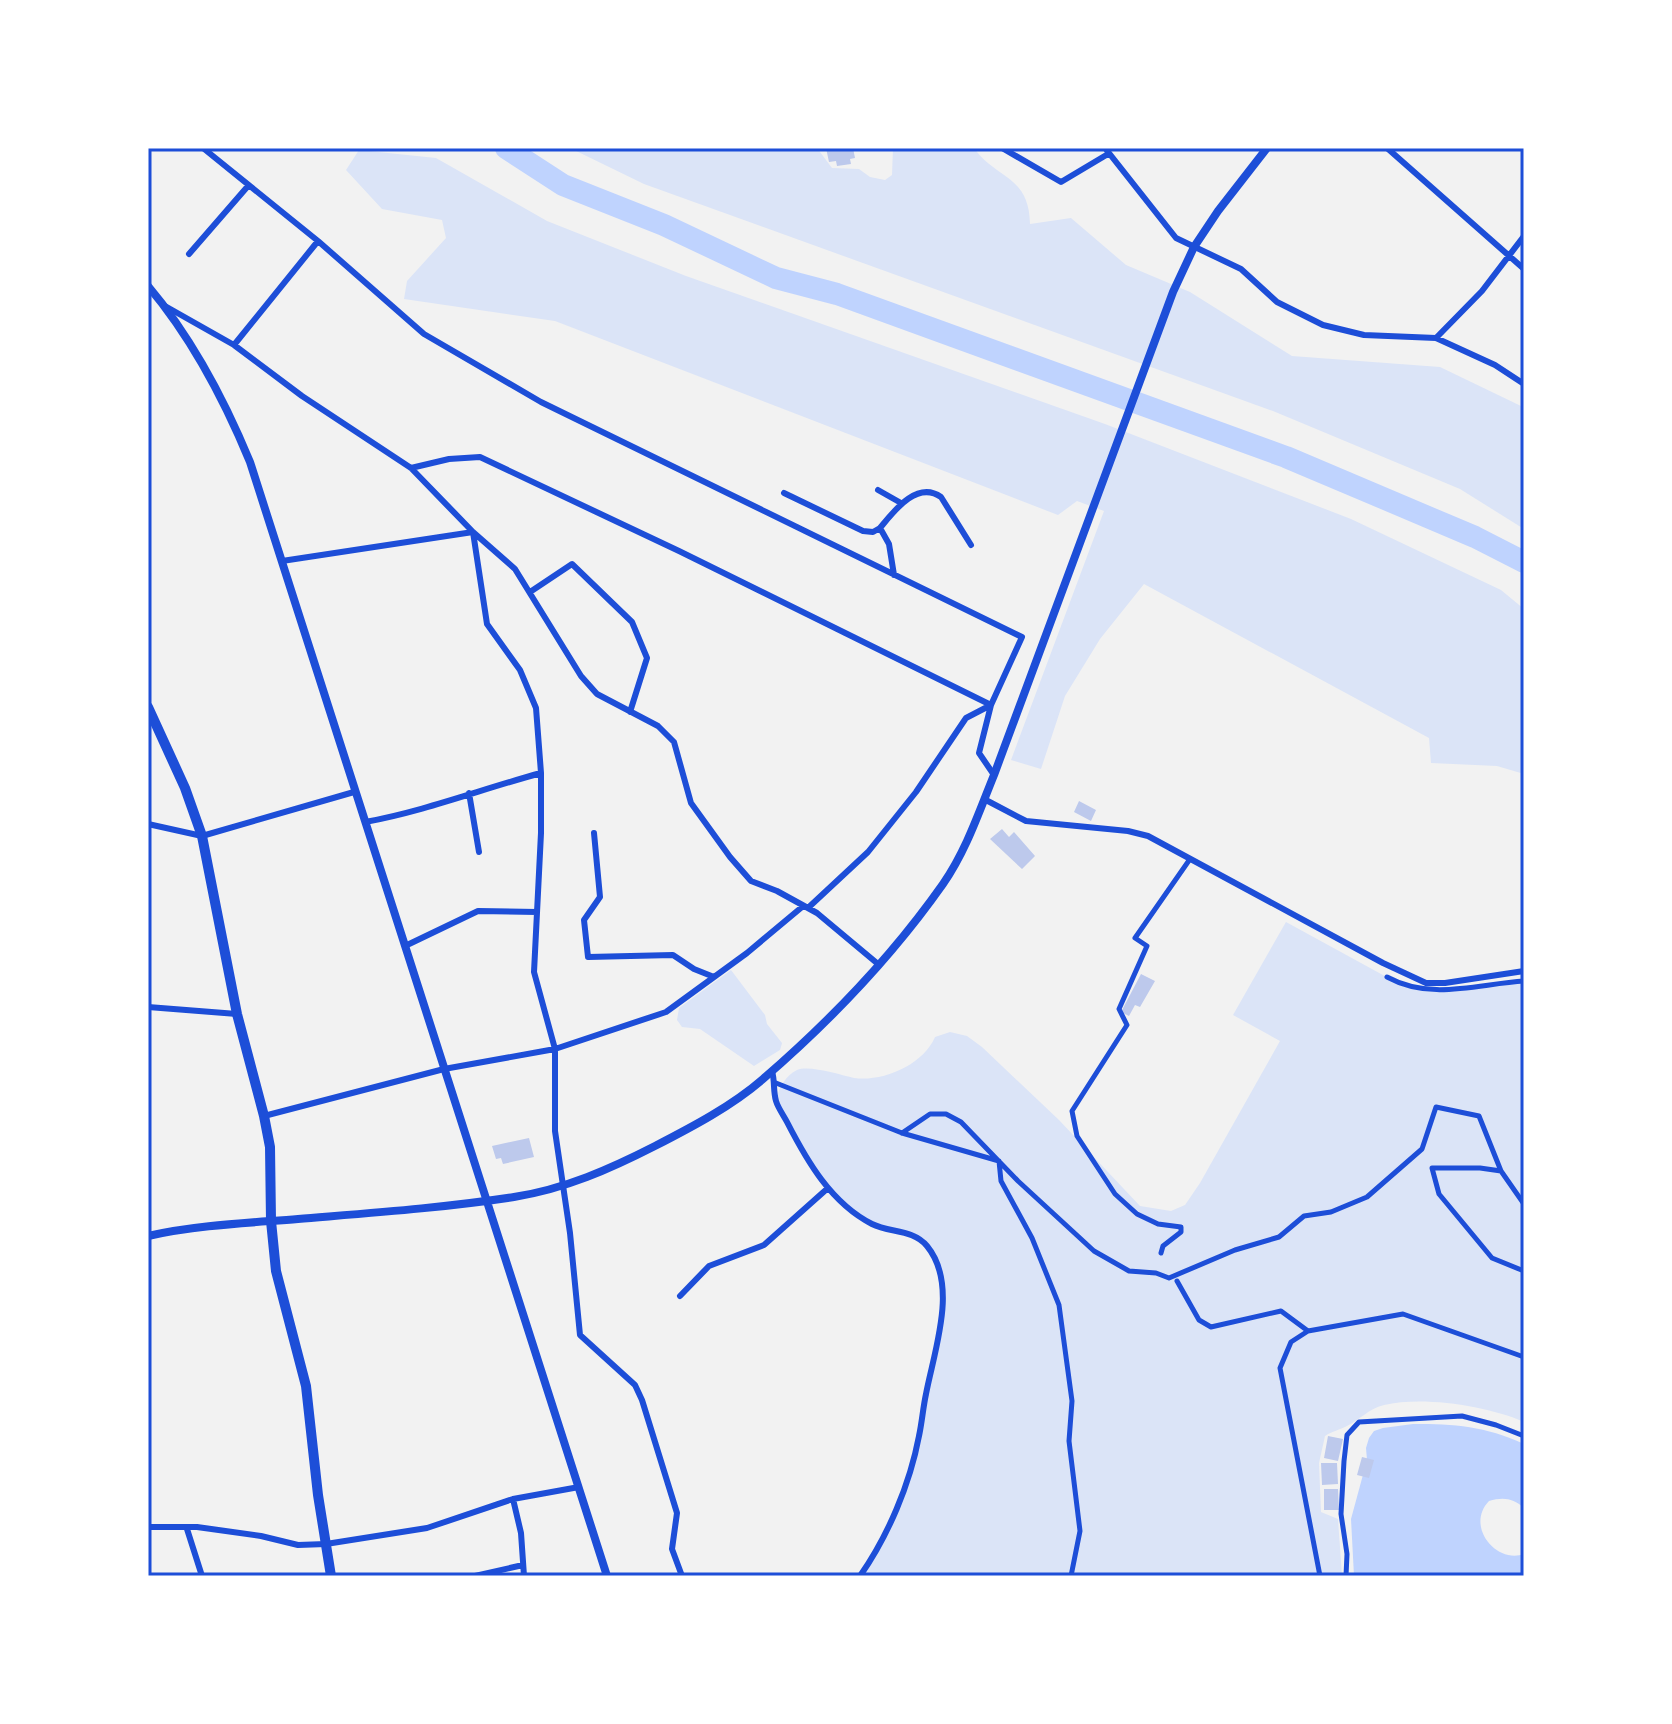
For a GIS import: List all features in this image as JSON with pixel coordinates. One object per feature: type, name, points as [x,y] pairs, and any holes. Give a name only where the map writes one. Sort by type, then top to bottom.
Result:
[{"type":"highway","points":[[148,707],[185,788],[202,836],[237,1014],[264,1116],[270,1147],[271,1221],[276,1271],[306,1386],[331,1576]]},
{"type":"street","points":[[203,148],[437,342],[541,402],[1022,637],[991,705],[979,753],[994,775]]},
{"type":"street","points":[[1002,148],[1061,182],[1106,151],[1176,238],[1241,269],[1277,302],[1323,325],[1364,335],[1436,338],[1495,365],[1524,384]]},
{"type":"street","points":[[148,1236],[271,1221],[427,1209],[565,1187],[622,1163],[694,1126],[762,1081],[818,1031],[944,883],[964,848],[1173,292],[1194,247],[1267,148]]},
{"type":"street","points":[[1387,148],[1524,269]]},
{"type":"street","points":[[189,254],[248,186]]},
{"type":"street","points":[[1436,338],[1482,291],[1524,236]]},
{"type":"street","points":[[234,345],[318,241]]},
{"type":"street","points":[[148,286],[165,306],[231,414],[250,462],[607,1576]]},
{"type":"street","points":[[165,306],[234,345],[302,396],[411,468],[473,532],[515,569],[581,676],[597,694],[658,726],[674,742],[691,803],[751,881],[817,913],[878,964]]},
{"type":"street","points":[[411,468],[449,459],[480,457],[991,705]]},
{"type":"street","points":[[878,490],[901,503]]},
{"type":"street","points":[[784,493],[863,531],[873,532],[901,503],[921,492],[934,492],[941,497],[971,545]]},
{"type":"street","points":[[880,528],[889,544],[894,575]]},
{"type":"street","points":[[282,561],[473,532]]},
{"type":"street","points":[[473,532],[487,624],[520,670],[536,708],[541,773],[540,891],[534,972],[555,1049],[555,1131],[565,1187],[580,1335],[635,1385],[642,1400],[677,1513],[672,1549],[682,1576]]},
{"type":"street","points":[[530,592],[572,564],[632,622],[647,658],[630,712]]},
{"type":"street","points":[[264,1116],[444,1069],[555,1049],[666,1012],[747,953],[802,907],[809,907],[868,852],[916,792],[966,718],[991,705]]},
{"type":"street","points":[[365,822],[412,813],[541,773]]},
{"type":"street","points":[[148,824],[202,836],[354,792]]},
{"type":"street","points":[[469,793],[479,852]]},
{"type":"street","points":[[984,799],[1026,821],[1128,831],[1148,836],[1383,963],[1426,983],[1524,971]]},
{"type":"street","points":[[594,833],[600,897],[584,920],[588,957],[673,955],[694,969],[714,977]]},
{"type":"street","points":[[1161,1253],[1163,1246],[1181,1232],[1181,1227],[1158,1224],[1137,1214],[1115,1194],[1077,1136],[1072,1111],[1127,1025],[1119,1009],[1147,946],[1135,938],[1190,859]]},
{"type":"street","points":[[405,946],[478,911],[537,912]]},
{"type":"street","points":[[1387,977],[1403,986],[1431,991],[1524,981]]},
{"type":"street","points":[[148,1007],[237,1014]]},
{"type":"street","points":[[772,1071],[776,1100],[798,1143],[828,1188],[848,1208],[874,1225],[907,1232],[927,1245],[940,1270],[942,1326],[919,1439],[904,1488],[874,1556],[860,1576]]},
{"type":"street","points":[[776,1083],[902,1133],[999,1161]]},
{"type":"street","points":[[902,1133],[930,1114],[946,1114],[961,1122],[1094,1251],[1129,1271],[1156,1273],[1169,1278],[1235,1250],[1279,1237],[1304,1216],[1331,1212],[1367,1197],[1422,1149],[1436,1107],[1479,1116],[1501,1171],[1524,1204]]},
{"type":"street","points":[[999,1161],[1001,1181],[1032,1238],[1059,1305],[1072,1401],[1069,1441],[1080,1531],[1071,1576]]},
{"type":"street","points":[[1501,1171],[1432,1168],[1439,1194],[1492,1258],[1524,1271]]},
{"type":"street","points":[[680,1296],[709,1266],[764,1245],[828,1188]]},
{"type":"street","points":[[1177,1281],[1199,1320],[1211,1327],[1281,1311],[1308,1331]]},
{"type":"street","points":[[1320,1576],[1280,1368],[1291,1342],[1308,1331],[1403,1314],[1524,1357]]},
{"type":"street","points":[[1346,1576],[1347,1554],[1341,1514],[1344,1461],[1347,1435],[1359,1422],[1462,1416],[1524,1436]]},
{"type":"street","points":[[148,1527],[232,1531],[298,1545],[326,1544],[427,1528],[513,1499],[579,1487]]},
{"type":"street","points":[[513,1499],[521,1533],[524,1576]]},
{"type":"street","points":[[187,1529],[202,1576]]},
{"type":"street","points":[[475,1576],[523,1565]]},
{"type":"shaded area","points":[[570,148],[817,148],[832,168],[859,169],[870,177],[885,180],[892,175],[893,148],[974,148],[1018,187],[1028,208],[1030,224],[1071,218],[1126,265],[1190,292],[1292,356],[1440,367],[1521,406],[1524,402],[1524,529],[1460,489],[1273,411],[644,184]]},
{"type":"shaded area","points":[[359,150],[436,158],[547,221],[686,276],[1105,424],[1351,519],[1501,590],[1524,609],[1524,774],[1497,766],[1431,763],[1429,738],[1144,584],[1100,639],[1065,696],[1041,769],[1011,760],[1104,511],[1077,501],[1058,515],[555,321],[404,299],[407,281],[446,238],[442,220],[382,209],[346,170]]},
{"type":"shaded area","points":[[1286,922],[1403,986],[1418,990],[1524,981],[1524,1422],[1492,1411],[1455,1404],[1400,1402],[1378,1407],[1325,1436],[1319,1463],[1321,1512],[1338,1519],[1342,1576],[860,1576],[873,1557],[904,1488],[942,1326],[940,1270],[927,1245],[907,1232],[874,1225],[828,1188],[776,1100],[783,1083],[793,1072],[803,1069],[865,1079],[889,1074],[921,1056],[935,1037],[950,1032],[967,1036],[1059,1120],[1140,1206],[1171,1211],[1185,1205],[1200,1183],[1280,1041],[1233,1015]]},
{"type":"shaded area","points":[[731,970],[782,1043],[780,1050],[754,1066],[700,1029],[682,1027],[677,1020],[679,1008]]},
{"type":"water","points":[[1413,1424],[1470,1427],[1524,1444],[1524,1508],[1508,1499],[1489,1501],[1480,1521],[1487,1541],[1494,1548],[1513,1556],[1524,1554],[1524,1576],[1354,1576],[1351,1519],[1367,1460],[1369,1438],[1374,1431],[1383,1428]]},
{"type":"building","points":[[826,148],[853,148],[855,158],[850,159],[851,164],[837,166],[836,161],[829,162]]},
{"type":"building","points":[[1079,801],[1096,810],[1091,821],[1074,812]]},
{"type":"building","points":[[1002,829],[1009,837],[1014,832],[1035,856],[1022,869],[990,839]]},
{"type":"building","points":[[1141,974],[1155,981],[1140,1007],[1135,1005],[1129,1016],[1121,1012]]},
{"type":"building","points":[[529,1138],[534,1157],[503,1164],[501,1158],[496,1159],[492,1146]]},
{"type":"building","points":[[1328,1436],[1343,1439],[1338,1461],[1324,1458]]},
{"type":"building","points":[[1362,1457],[1374,1460],[1369,1478],[1357,1475]]},
{"type":"building","points":[[1321,1463],[1337,1463],[1338,1484],[1322,1485]]},
{"type":"building","points":[[1324,1489],[1338,1489],[1339,1510],[1324,1510]]},
{"type":"waterway","points":[[506,148],[563,185],[664,225],[776,278],[837,294],[1286,457],[1475,537],[1524,562]]}]
